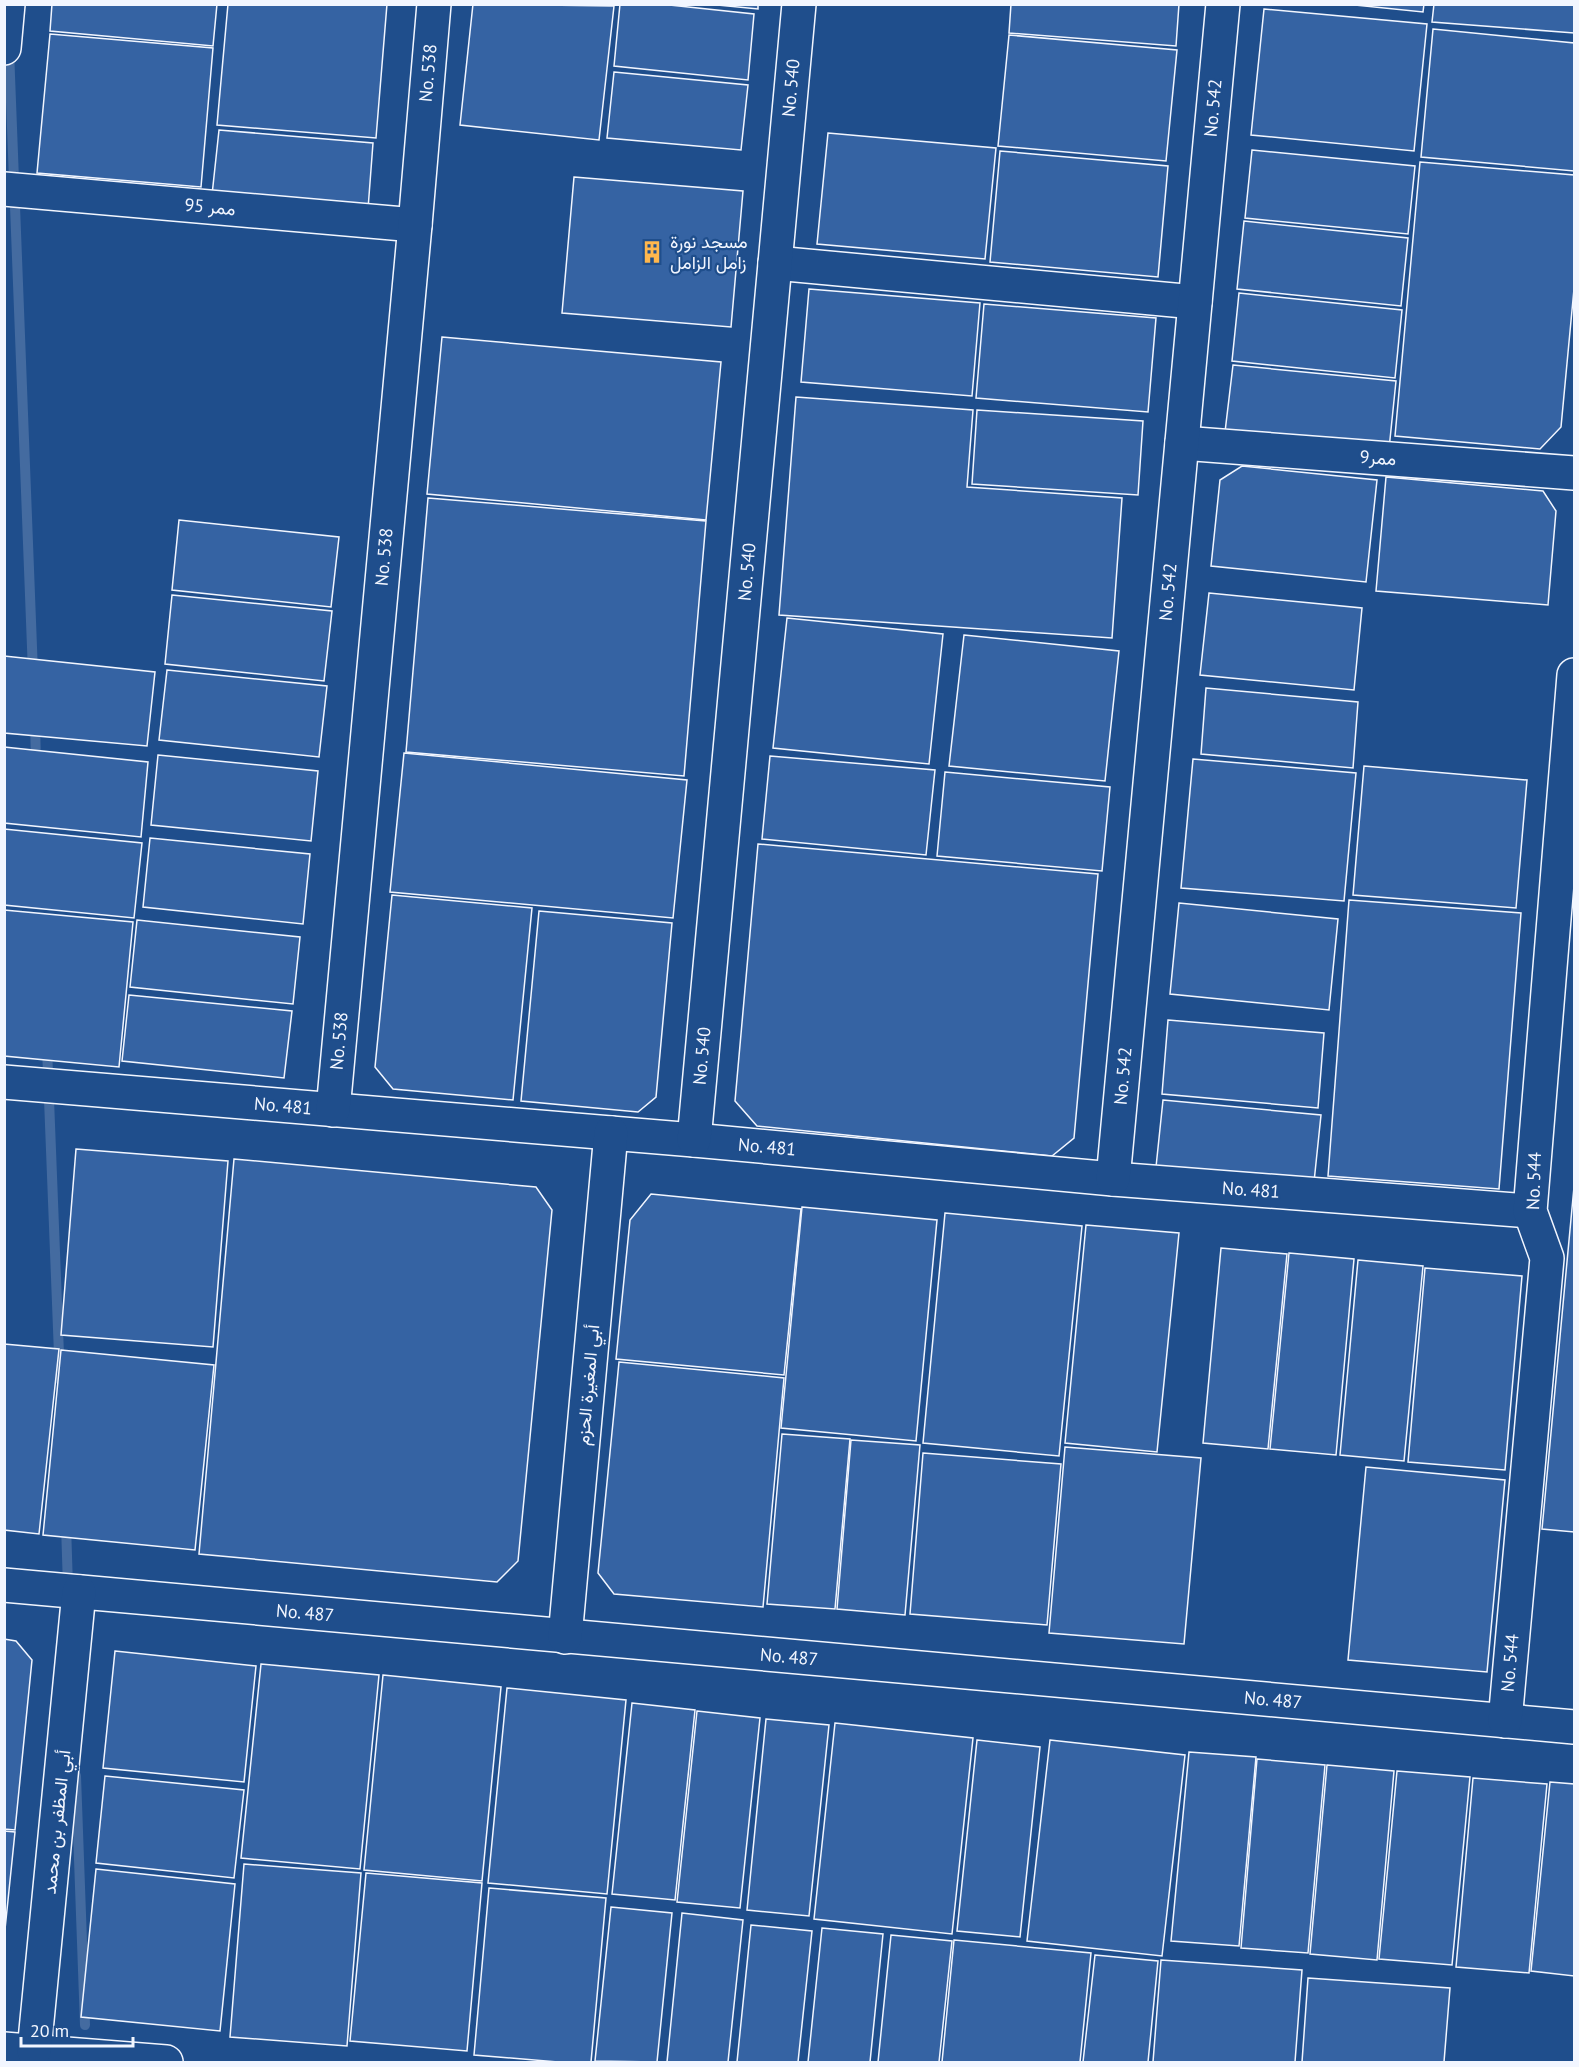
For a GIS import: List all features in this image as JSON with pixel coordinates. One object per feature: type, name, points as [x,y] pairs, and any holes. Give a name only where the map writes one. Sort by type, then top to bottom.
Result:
[{"type":"street","points":[[4,48],[9,4]]},
{"type":"street","name":"No. 538","points":[[333,1110],[416,225],[434,4]]},
{"type":"street","name":"No. 540","points":[[694,1140],[799,4]]},
{"type":"street","name":"No. 542","points":[[1113,1179],[1223,4]]},
{"type":"street","name":"ممر 95","points":[[4,189],[416,225]]},
{"type":"street","points":[[775,263],[1195,302]]},
{"type":"street","name":"ممر9","points":[[1182,443],[1575,473]]},
{"type":"street","name":"No. 544","points":[[1505,1721],[1547,1258],[1530,1211],[1575,675]]},
{"type":"street","name":"No. 481","points":[[4,1082],[694,1140],[1113,1179],[1530,1211]]},
{"type":"street","name":"أبي المغيرة الحزم","points":[[565,1637],[611,1133]]},
{"type":"street","name":"No. 487","points":[[4,1585],[1575,1727]]},
{"type":"street","name":"أبي المظفر بن محمد","points":[[19,2050],[79,1592]]},
{"type":"street","points":[[19,2050],[166,2062]]},
{"type":"building","points":[[52,4],[217,4],[213,46],[50,31]]},
{"type":"building","points":[[228,4],[387,4],[376,138],[217,125]]},
{"type":"building","points":[[473,4],[614,6],[599,140],[460,125]]},
{"type":"building","points":[[620,4],[660,4],[754,14],[748,80],[614,66]]},
{"type":"building","points":[[707,4],[758,4],[758,9]]},
{"type":"building","points":[[1011,4],[1179,4],[1176,46],[1009,33]]},
{"type":"building","points":[[1345,4],[1424,4],[1423,12]]},
{"type":"building","points":[[1434,4],[1574,4],[1574,33],[1432,22]]},
{"type":"building","points":[[1264,9],[1427,24],[1414,151],[1251,135]]},
{"type":"building","points":[[1433,29],[1574,43],[1574,171],[1421,157]]},
{"type":"building","points":[[50,34],[213,48],[201,187],[37,173]]},
{"type":"building","points":[[1009,35],[1177,50],[1166,161],[998,146]]},
{"type":"building","points":[[614,72],[748,85],[741,150],[607,138]]},
{"type":"building","points":[[219,130],[373,143],[368,209],[212,195]]},
{"type":"building","points":[[828,133],[996,148],[985,259],[817,244]]},
{"type":"building","points":[[1252,150],[1415,166],[1408,234],[1245,218]]},
{"type":"building","points":[[1000,151],[1168,166],[1158,277],[990,262]]},
{"type":"building","points":[[1420,162],[1574,175],[1574,289],[1561,427],[1540,449],[1395,436]]},
{"type":"building","name":"مسجد نورة زامل الزامل","points":[[574,177],[743,191],[731,327],[562,313]]},
{"type":"building","points":[[1244,221],[1408,238],[1401,306],[1237,289]]},
{"type":"building","points":[[809,289],[980,303],[972,396],[801,382]]},
{"type":"building","points":[[1239,293],[1402,310],[1395,378],[1232,361]]},
{"type":"building","points":[[984,304],[1156,318],[1148,412],[976,398]]},
{"type":"building","points":[[442,337],[721,362],[706,520],[427,494]]},
{"type":"building","points":[[1233,365],[1396,381],[1389,449],[1225,432]]},
{"type":"building","points":[[796,397],[973,410],[967,487],[1122,498],[1112,638],[779,615]]},
{"type":"building","points":[[977,410],[1143,421],[1138,495],[972,484]]},
{"type":"building","points":[[1242,466],[1377,480],[1366,582],[1211,566],[1220,480]]},
{"type":"building","points":[[1386,477],[1543,491],[1556,511],[1548,605],[1376,591]]},
{"type":"building","points":[[428,498],[706,521],[684,776],[406,752]]},
{"type":"building","points":[[179,520],[339,537],[331,607],[172,590]]},
{"type":"building","points":[[1209,593],[1362,608],[1354,690],[1200,675]]},
{"type":"building","points":[[172,595],[332,611],[324,681],[165,664]]},
{"type":"building","points":[[787,618],[943,634],[929,764],[773,748]]},
{"type":"building","points":[[964,635],[1119,651],[1105,781],[949,766]]},
{"type":"building","points":[[4,656],[155,672],[147,746],[4,733]]},
{"type":"building","points":[[167,670],[327,686],[319,757],[159,740]]},
{"type":"building","points":[[1206,688],[1358,702],[1353,768],[1201,754]]},
{"type":"building","points":[[4,747],[148,762],[141,837],[4,823]]},
{"type":"building","points":[[404,753],[687,780],[673,918],[390,892]]},
{"type":"building","points":[[158,755],[318,771],[311,841],[151,825]]},
{"type":"building","points":[[770,756],[935,770],[926,855],[762,839]]},
{"type":"building","points":[[1193,759],[1356,773],[1344,901],[1181,888]]},
{"type":"building","points":[[1364,766],[1527,780],[1516,908],[1353,895]]},
{"type":"building","points":[[945,772],[1110,787],[1102,871],[937,856]]},
{"type":"building","points":[[4,829],[142,843],[134,918],[4,905]]},
{"type":"building","points":[[150,838],[310,854],[303,924],[143,907]]},
{"type":"building","points":[[758,844],[1098,874],[1074,1138],[1052,1156],[757,1126],[735,1101]]},
{"type":"building","points":[[392,895],[532,908],[513,1100],[393,1089],[375,1067]]},
{"type":"building","points":[[1349,900],[1521,913],[1499,1189],[1328,1176]]},
{"type":"building","points":[[1179,903],[1338,919],[1329,1010],[1170,994]]},
{"type":"building","points":[[4,910],[133,922],[119,1067],[4,1056]]},
{"type":"building","points":[[539,911],[672,923],[656,1097],[638,1112],[521,1101]]},
{"type":"building","points":[[137,920],[300,937],[293,1004],[130,987]]},
{"type":"building","points":[[129,995],[292,1011],[284,1078],[122,1061]]},
{"type":"building","points":[[1168,1020],[1324,1033],[1318,1108],[1162,1094]]},
{"type":"building","points":[[1163,1100],[1321,1115],[1314,1182],[1156,1167]]},
{"type":"building","points":[[76,1149],[228,1161],[213,1347],[61,1335]]},
{"type":"building","points":[[234,1159],[536,1187],[552,1210],[518,1561],[497,1582],[199,1554]]},
{"type":"building","points":[[1574,1187],[1574,1532],[1542,1529]]},
{"type":"building","points":[[651,1194],[801,1209],[784,1375],[616,1359],[630,1220]]},
{"type":"building","points":[[802,1207],[937,1220],[916,1441],[781,1428]]},
{"type":"building","points":[[945,1213],[1082,1226],[1059,1456],[923,1443]]},
{"type":"building","points":[[1086,1225],[1179,1233],[1157,1452],[1065,1443]]},
{"type":"building","points":[[1221,1248],[1287,1254],[1268,1449],[1203,1443]]},
{"type":"building","points":[[1289,1253],[1354,1259],[1336,1455],[1270,1449]]},
{"type":"building","points":[[1358,1260],[1423,1266],[1404,1461],[1340,1455]]},
{"type":"building","points":[[1425,1268],[1522,1276],[1505,1470],[1408,1462]]},
{"type":"building","points":[[4,1344],[59,1349],[39,1534],[4,1530]]},
{"type":"building","points":[[61,1350],[214,1365],[195,1550],[43,1535]]},
{"type":"building","points":[[619,1362],[784,1378],[763,1607],[614,1594],[598,1573]]},
{"type":"building","points":[[782,1434],[850,1439],[835,1609],[767,1604]]},
{"type":"building","points":[[851,1440],[920,1445],[905,1615],[837,1609]]},
{"type":"building","points":[[1065,1447],[1201,1458],[1184,1644],[1049,1633]]},
{"type":"building","points":[[923,1453],[1061,1464],[1047,1625],[910,1614]]},
{"type":"building","points":[[1366,1467],[1505,1480],[1487,1672],[1348,1660]]},
{"type":"building","points":[[4,1639],[16,1641],[32,1660],[15,1830],[4,1829]]},
{"type":"building","points":[[115,1651],[256,1666],[244,1782],[103,1768]]},
{"type":"building","points":[[261,1664],[379,1675],[360,1869],[241,1858]]},
{"type":"building","points":[[383,1675],[501,1687],[482,1881],[364,1870]]},
{"type":"building","points":[[507,1688],[626,1700],[607,1894],[488,1883]]},
{"type":"building","points":[[632,1703],[695,1710],[675,1900],[612,1894]]},
{"type":"building","points":[[697,1711],[760,1718],[740,1908],[677,1902]]},
{"type":"building","points":[[766,1719],[829,1725],[809,1916],[747,1910]]},
{"type":"building","points":[[835,1723],[973,1738],[952,1934],[814,1919]]},
{"type":"building","points":[[977,1740],[1040,1747],[1020,1937],[957,1931]]},
{"type":"building","points":[[1050,1740],[1185,1755],[1162,1956],[1027,1941]]},
{"type":"building","points":[[1189,1752],[1256,1757],[1239,1946],[1171,1941]]},
{"type":"building","points":[[1257,1759],[1325,1765],[1308,1953],[1241,1948]]},
{"type":"building","points":[[1327,1765],[1394,1771],[1377,1960],[1310,1954]]},
{"type":"building","points":[[1397,1771],[1470,1777],[1452,1965],[1379,1959]]},
{"type":"building","points":[[105,1776],[244,1790],[234,1878],[96,1863]]},
{"type":"building","points":[[1473,1778],[1547,1784],[1529,1973],[1456,1967]]},
{"type":"building","points":[[1550,1782],[1574,1784],[1574,1976],[1531,1971]]},
{"type":"building","points":[[4,1831],[15,1832],[4,1939]]},
{"type":"building","points":[[244,1864],[361,1873],[347,2046],[230,2037]]},
{"type":"building","points":[[96,1869],[235,1884],[220,2031],[81,2017]]},
{"type":"building","points":[[366,1873],[482,1883],[467,2051],[350,2041]]},
{"type":"building","points":[[489,1888],[606,1898],[591,2062],[558,2062],[474,2055]]},
{"type":"building","points":[[611,1907],[672,1913],[657,2062],[595,2061]]},
{"type":"building","points":[[682,1913],[743,1920],[728,2062],[667,2062]]},
{"type":"building","points":[[751,1925],[812,1931],[798,2062],[737,2062]]},
{"type":"building","points":[[822,1928],[883,1934],[870,2062],[808,2062]]},
{"type":"building","points":[[891,1935],[952,1941],[939,2062],[878,2062]]},
{"type":"building","points":[[954,1940],[1091,1953],[1080,2062],[942,2062]]},
{"type":"building","points":[[1095,1955],[1158,1961],[1148,2062],[1083,2062]]},
{"type":"building","points":[[1161,1960],[1302,1970],[1295,2062],[1153,2062]]},
{"type":"building","points":[[1308,1978],[1450,1988],[1444,2062],[1302,2062]]},
{"type":"waterway","points":[[9,50],[33,673]]},
{"type":"waterway","points":[[35,721],[36,763]]},
{"type":"waterway","points":[[47,1048],[60,1380]]},
{"type":"waterway","points":[[66,1525],[68,1587]]},
{"type":"waterway","points":[[76,1776],[85,2025]]},
{"type":"place","name":"مسجد نورة زامل الزامل","points":[[652,252]]}]
